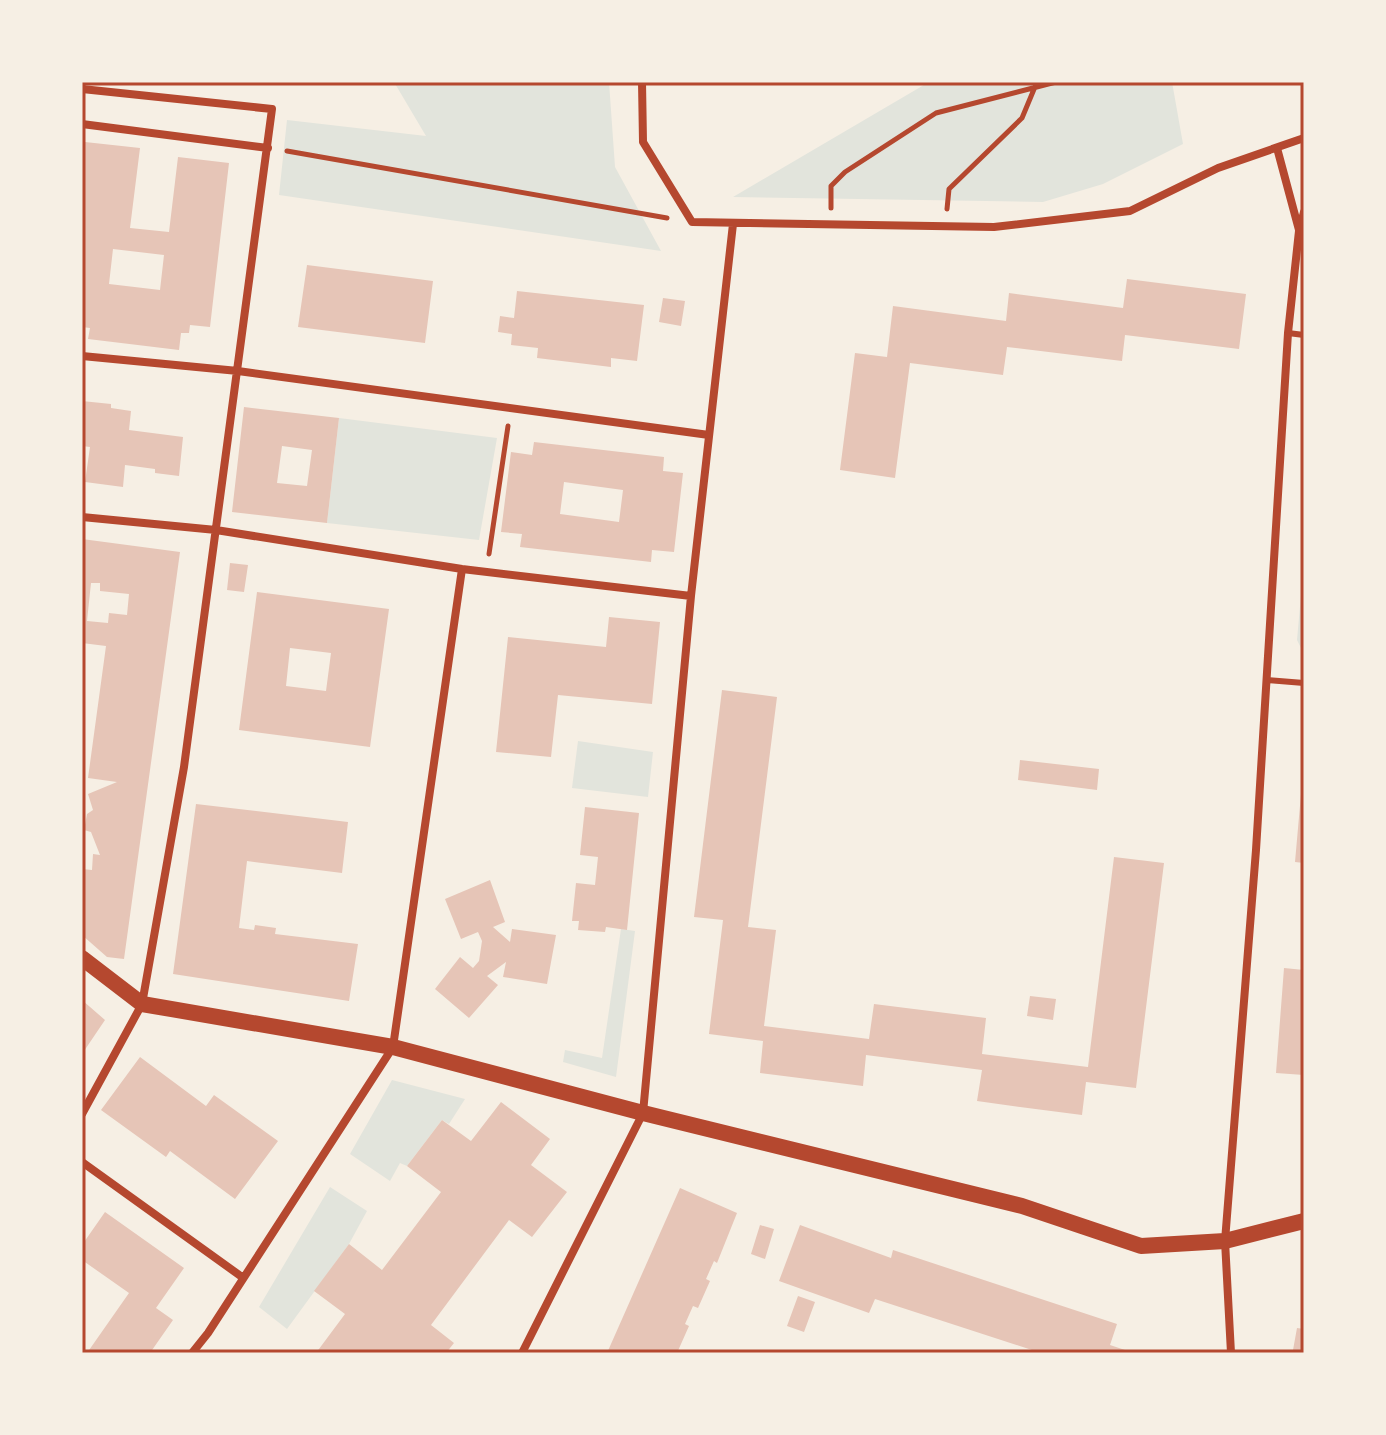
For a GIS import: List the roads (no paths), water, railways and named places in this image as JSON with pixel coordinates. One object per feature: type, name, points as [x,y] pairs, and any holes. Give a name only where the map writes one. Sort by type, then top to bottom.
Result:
[{"type":"main road","points":[[82,958],[142,1004],[393,1047],[643,1113],[1022,1206],[1141,1246],[1225,1241],[1304,1221]]},
{"type":"street","points":[[642,82],[643,142],[692,222],[994,227],[1130,211],[1218,168],[1304,138]]},
{"type":"street","points":[[82,1114],[142,1004],[184,767],[272,109],[85,87]]},
{"type":"street","points":[[82,124],[268,148]]},
{"type":"street","points":[[1277,148],[1299,231]]},
{"type":"street","points":[[1231,1353],[1225,1241],[1267,680],[1288,333],[1299,231],[1304,212]]},
{"type":"street","points":[[522,1353],[643,1113],[691,596],[733,224]]},
{"type":"street","points":[[82,356],[238,371],[709,435]]},
{"type":"street","points":[[82,517],[216,530],[462,569],[691,596]]},
{"type":"street","points":[[192,1353],[393,1047],[462,569]]},
{"type":"street","points":[[82,1162],[242,1277]]},
{"type":"lane","points":[[1288,333],[1304,335]]},
{"type":"lane","points":[[1267,680],[1304,683]]}]
